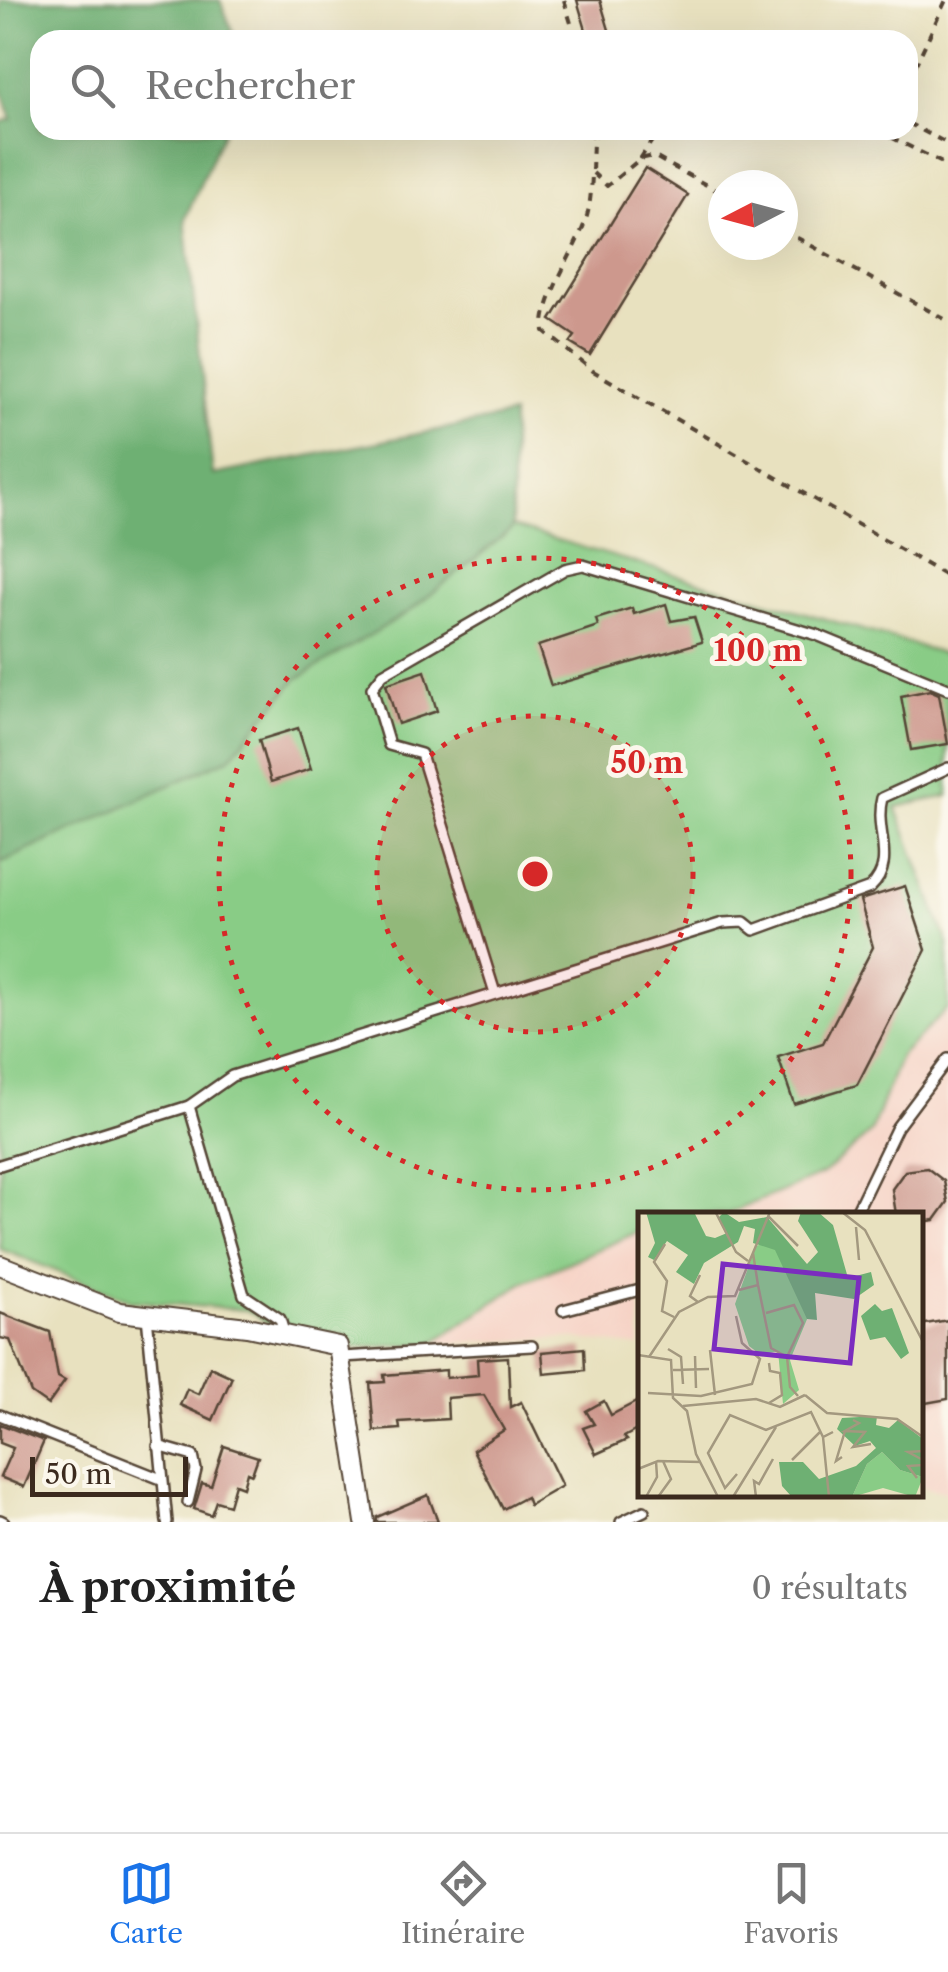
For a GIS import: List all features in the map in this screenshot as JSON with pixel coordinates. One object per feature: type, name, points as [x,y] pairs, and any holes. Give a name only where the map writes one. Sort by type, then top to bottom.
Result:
[{"type":"street","points":[[0,1266],[120,1312],[247,1326],[331,1342],[342,1356],[365,1522]]},
{"type":"lane","points":[[494,993],[422,754],[388,744],[372,688],[382,674],[564,570],[584,564],[816,635],[948,689]]},
{"type":"lane","points":[[0,1165],[189,1106],[232,1076],[723,922],[744,922],[754,930],[870,888],[883,876],[886,861],[878,811],[882,798],[948,768]]},
{"type":"lane","points":[[856,1212],[897,1127],[948,1060]]},
{"type":"lane","points":[[189,1106],[244,1295],[280,1319],[285,1336]]},
{"type":"lane","points":[[563,1310],[638,1291]]},
{"type":"lane","points":[[147,1316],[167,1522]]},
{"type":"lane","points":[[342,1356],[532,1346]]},
{"type":"lane","points":[[0,1415],[160,1480]]},
{"type":"lane","points":[[158,1446],[193,1456],[196,1470],[188,1502]]},
{"type":"lane","points":[[621,1522],[644,1511]]},
{"type":"path","points":[[564,0],[573,30]]},
{"type":"path","points":[[918,59],[946,0]]},
{"type":"path","points":[[918,129],[948,144]]},
{"type":"path","points":[[593,140],[588,210],[577,246],[542,317],[544,331],[552,341],[594,370],[948,577]]},
{"type":"path","points":[[591,159],[594,176],[607,186],[640,159],[652,140]]},
{"type":"path","points":[[897,140],[948,166]]},
{"type":"path","points":[[640,159],[653,156],[708,186]]},
{"type":"path","points":[[798,238],[948,321]]},
{"type":"shaded area","points":[[948,1008],[948,1492],[923,1487],[923,1212],[732,1212],[823,1174],[871,1132],[900,1056]]},
{"type":"shaded area","points":[[638,1232],[638,1347],[570,1338],[431,1344],[524,1282]]},
{"type":"green space","points":[[0,0],[220,0],[232,30],[30,30],[30,140],[220,140],[185,219],[213,475],[512,415],[512,529],[410,611],[297,679],[229,758],[0,863],[0,122],[12,119],[0,86]]},
{"type":"green space","points":[[432,503],[948,655],[948,796],[896,807],[948,944],[948,1008],[900,1056],[871,1132],[823,1174],[732,1212],[638,1212],[638,1232],[524,1282],[431,1344],[346,1348],[345,1335],[275,1328],[247,1310],[132,1301],[0,1249],[0,617]]},
{"type":"building","points":[[577,0],[600,0],[609,30],[586,30]]},
{"type":"building","points":[[645,168],[688,195],[590,355],[570,343],[575,336],[551,320]]},
{"type":"building","points":[[666,604],[671,621],[694,617],[702,642],[551,686],[538,646],[598,626],[596,619],[632,608],[634,614]]},
{"type":"building","points":[[425,671],[437,711],[398,724],[386,684]]},
{"type":"building","points":[[930,690],[939,694],[948,744],[911,750],[901,696]]},
{"type":"building","points":[[298,728],[311,769],[271,782],[259,740]]},
{"type":"building","points":[[905,886],[926,950],[857,1085],[794,1104],[778,1057],[823,1043],[873,947],[860,900]]},
{"type":"building","points":[[927,1168],[944,1181],[948,1202],[935,1220],[923,1222],[923,1212],[896,1212],[892,1189],[905,1171]]},
{"type":"building","points":[[0,1313],[50,1332],[58,1377],[65,1381],[48,1405],[31,1393],[10,1340],[0,1338]]},
{"type":"building","points":[[948,1320],[948,1399],[923,1403],[923,1324]]},
{"type":"building","points":[[584,1348],[585,1370],[544,1374],[542,1352]]},
{"type":"building","points":[[508,1357],[510,1407],[521,1402],[562,1486],[529,1505],[526,1497],[503,1509],[473,1450],[504,1430],[484,1395],[447,1398],[448,1419],[399,1422],[400,1429],[374,1431],[370,1383],[385,1382],[384,1375],[446,1370],[446,1378],[478,1375],[477,1359]]},
{"type":"building","points":[[210,1367],[232,1377],[213,1420],[180,1405],[187,1389],[198,1394]]},
{"type":"building","points":[[604,1401],[611,1415],[638,1401],[638,1429],[624,1437],[627,1440],[596,1454],[583,1428],[594,1424],[586,1411]]},
{"type":"building","points":[[0,1424],[44,1441],[24,1487],[0,1477],[13,1448],[0,1443]]},
{"type":"building","points":[[224,1446],[258,1457],[252,1474],[247,1472],[243,1487],[235,1484],[229,1505],[216,1501],[211,1515],[194,1509],[202,1483],[211,1486]]},
{"type":"building","points":[[428,1495],[438,1522],[377,1522],[377,1517]]}]
